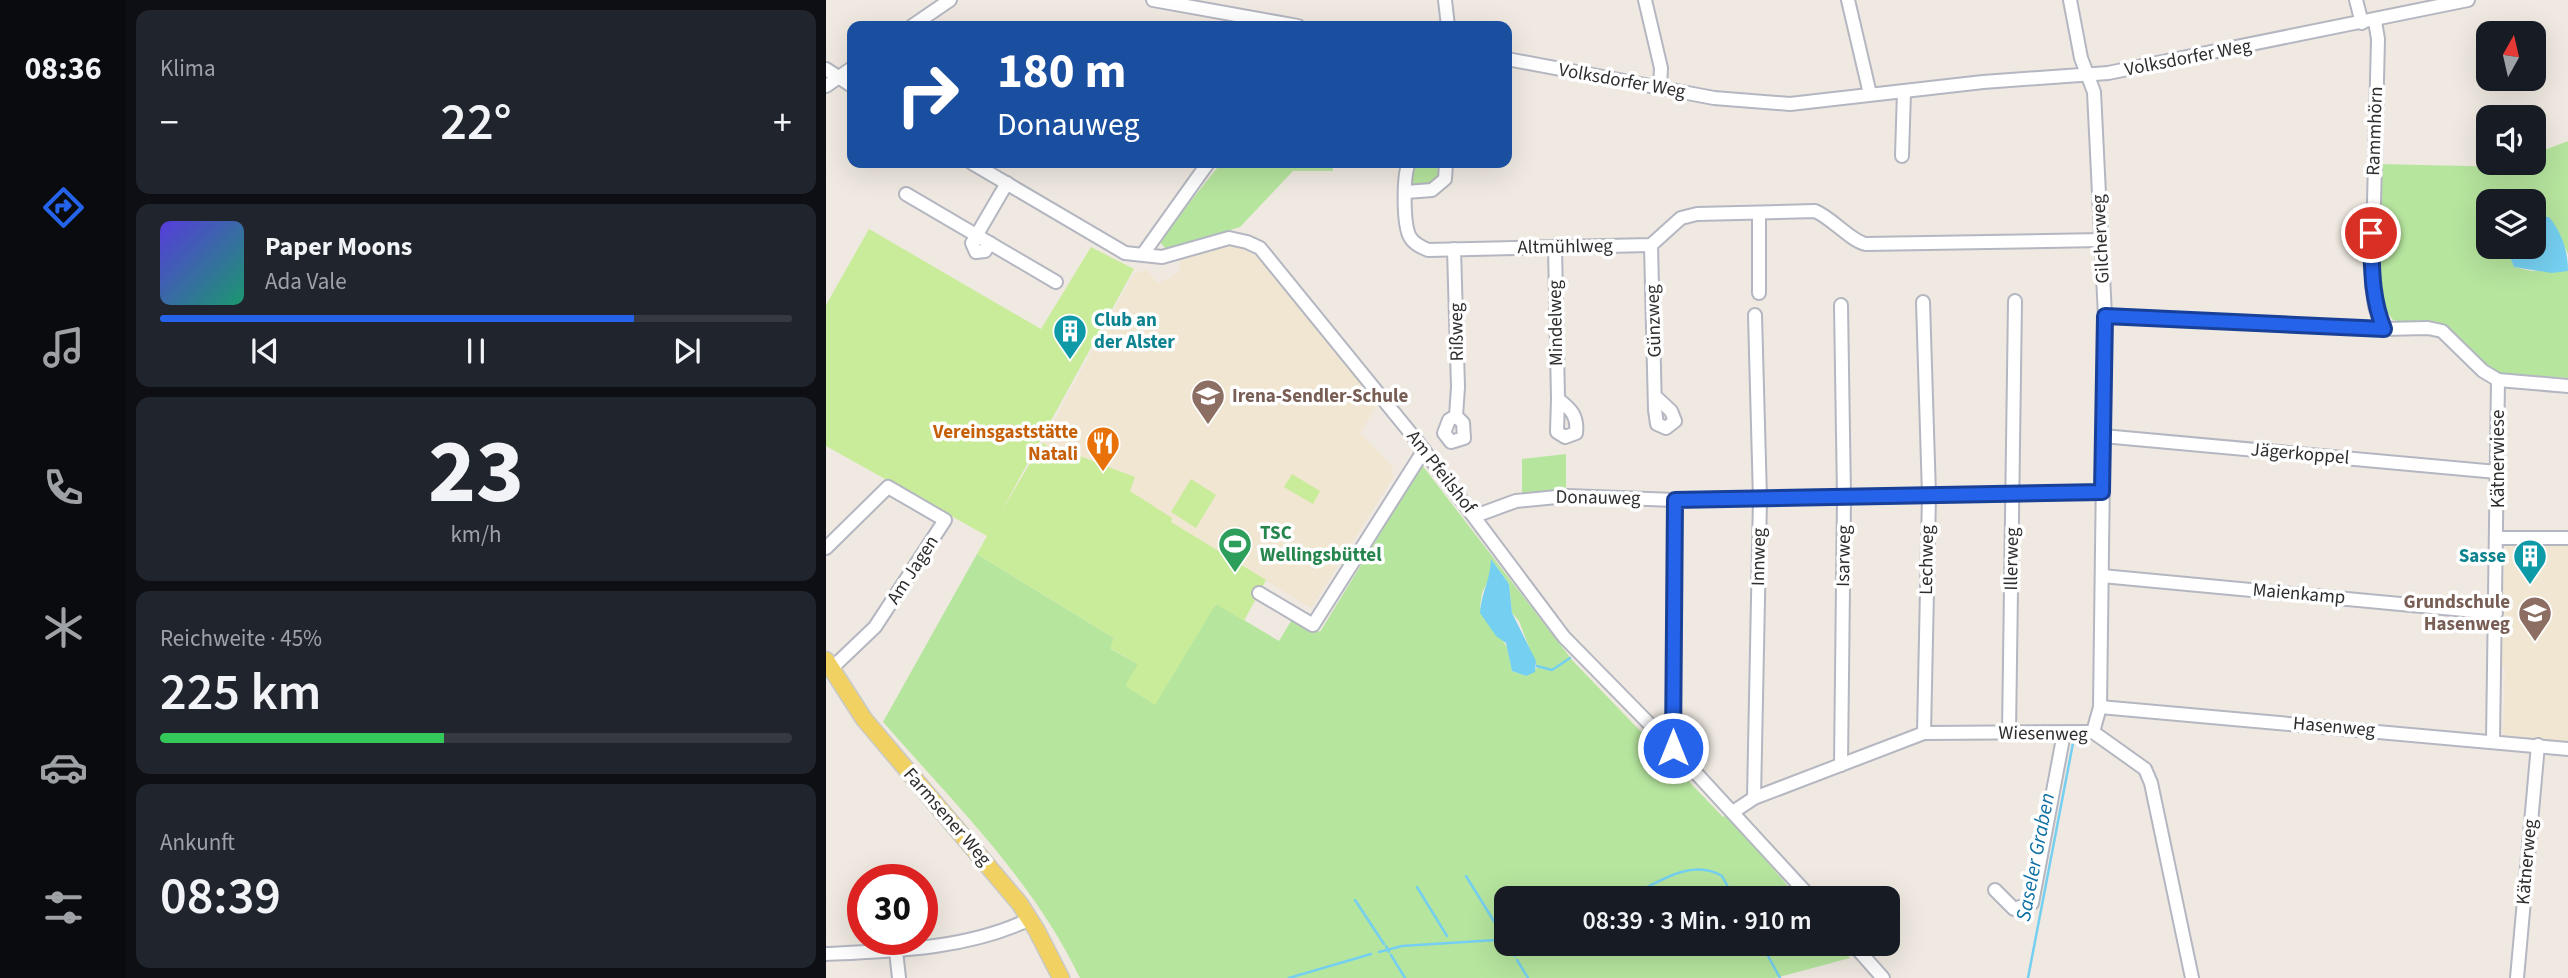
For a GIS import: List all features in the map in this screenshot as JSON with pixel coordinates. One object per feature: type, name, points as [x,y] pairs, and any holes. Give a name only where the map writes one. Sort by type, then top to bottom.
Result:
[{"type":"main road","name":"Farmsener Weg","points":[[829,664],[864,719],[1003,882],[1030,919],[1061,978]]},
{"type":"street","points":[[919,21],[950,0]]},
{"type":"street","points":[[1153,0],[1273,21]]},
{"type":"street","points":[[1445,0],[1447,21]]},
{"type":"street","points":[[1645,0],[1661,68],[1660,87]]},
{"type":"street","points":[[1849,0],[1870,94]]},
{"type":"street","name":"Gilcherweg","points":[[2070,0],[2081,58],[2094,92],[2105,316],[2100,707],[2093,732]]},
{"type":"street","name":"Rammhörn","points":[[2356,0],[2378,39],[2372,284],[2375,306],[2384,329]]},
{"type":"street","name":"Volksdorfer Weg","points":[[1512,60],[1714,98],[1790,104],[2004,80],[2089,75],[2369,22],[2468,0]]},
{"type":"street","points":[[826,69],[847,83]]},
{"type":"street","points":[[826,86],[847,72]]},
{"type":"street","points":[[1902,156],[1904,91]]},
{"type":"street","name":"Am Pfeilshof","points":[[981,168],[1125,253],[1162,257],[1229,238],[1260,248],[1424,450],[1564,637],[1673,748],[1800,886]]},
{"type":"street","points":[[1143,254],[1204,168]]},
{"type":"street","name":"Altmühlweg","points":[[1407,168],[1410,237],[1428,250],[1651,245]]},
{"type":"street","points":[[1406,192],[1432,190],[1445,179],[1446,168]]},
{"type":"street","points":[[976,235],[1007,183]]},
{"type":"street","points":[[906,194],[1056,282]]},
{"type":"street","points":[[1651,245],[1681,218],[1697,214],[1815,211],[1830,218],[1860,243],[1866,244],[2101,240]]},
{"type":"street","points":[[1759,214],[1759,293]]},
{"type":"street","name":"Günzweg","points":[[1651,245],[1656,397]]},
{"type":"street","name":"Mindelweg","points":[[1555,247],[1558,399]]},
{"type":"street","name":"Rißweg","points":[[1454,249],[1458,387],[1456,416]]},
{"type":"street","name":"Illerweg","points":[[2009,733],[2015,301]]},
{"type":"street","name":"Lechweg","points":[[1923,302],[1929,495],[1924,733]]},
{"type":"street","name":"Isarweg","points":[[1841,305],[1844,497],[1841,765]]},
{"type":"street","name":"Innweg","points":[[1754,798],[1760,499],[1755,315]]},
{"type":"street","points":[[2105,316],[2384,329],[2428,328],[2442,331],[2498,380],[2568,386]]},
{"type":"street","name":"Kätnerwiese","points":[[2493,741],[2498,380]]},
{"type":"street","name":"Jägerkoppel","points":[[2103,436],[2497,472]]},
{"type":"street","points":[[1259,593],[1313,625],[1424,450]]},
{"type":"street","name":"Am Jagen","points":[[826,548],[888,487],[946,520],[875,627],[829,664]]},
{"type":"street","name":"Donauweg","points":[[1475,516],[1516,501],[1541,498],[1675,500],[2102,492]]},
{"type":"street","points":[[1673,748],[1675,500]]},
{"type":"street","points":[[2497,538],[2568,538]]},
{"type":"street","name":"Maienkamp","points":[[2102,576],[2496,613]]},
{"type":"street","name":"Hasenweg","points":[[2100,707],[2568,749]]},
{"type":"street","name":"Wiesenweg","points":[[1733,812],[1754,798],[1924,733],[2093,732],[2145,769],[2151,783],[2192,978]]},
{"type":"street","points":[[1995,890],[2014,909],[2032,902],[2064,733]]},
{"type":"street","name":"Kätnerweg","points":[[2517,978],[2538,745]]},
{"type":"street","points":[[938,946],[1008,929],[1030,919]]},
{"type":"street","points":[[826,954],[847,953]]},
{"type":"street","points":[[896,955],[899,978]]},
{"type":"street","points":[[1864,956],[1883,978]]},
{"type":"shaded area","name":"Irena-Sendler-Schule","points":[[1230,246],[1245,249],[1259,259],[1378,404],[1360,433],[1394,468],[1391,472],[1394,476],[1311,608],[1170,522],[1129,491],[1134,477],[1077,455],[1074,462],[1042,443],[1134,273],[1147,270],[1157,283],[1180,271],[1180,258]]},
{"type":"shaded area","name":"Grundschule Hasenweg","points":[[2505,543],[2568,544],[2568,743],[2503,735],[2505,667],[2500,666]]},
{"type":"green space","points":[[2568,141],[2568,254],[2549,217],[2546,217],[2546,189],[2476,189],[2476,259],[2511,259],[2514,267],[2531,271],[2568,271],[2568,378],[2498,373],[2485,368],[2447,331],[2393,320],[2381,304],[2375,275],[2377,164],[2476,166],[2476,175],[2546,175],[2546,149]]},
{"type":"green space","points":[[1217,168],[1333,168],[1333,171],[1293,171],[1240,227],[1167,250],[1159,241]]},
{"type":"green space","points":[[1412,168],[1443,168],[1442,177],[1433,185],[1409,186]]},
{"type":"green space","points":[[869,229],[1041,329],[1091,247],[1134,269],[1001,512],[1042,443],[1074,462],[1077,455],[1135,477],[1130,491],[1172,518],[1171,522],[1266,580],[1244,621],[1216,604],[1155,705],[1125,686],[1138,664],[1110,648],[1114,638],[977,554],[987,536],[826,446],[826,305]]},
{"type":"green space","points":[[1566,454],[1566,492],[1522,496],[1522,459]]},
{"type":"green space","points":[[1422,465],[1572,660],[1723,817],[1727,815],[1734,822],[1788,886],[1494,886],[1494,956],[1850,958],[1775,978],[1080,978],[1061,942],[1016,875],[883,722],[977,554],[1114,638],[1111,649],[1138,664],[1217,604],[1279,641],[1294,616],[1320,632]],"holes":[[[1491,559],[1509,584],[1512,613],[1519,621],[1537,668],[1526,676],[1512,671],[1507,647],[1480,607],[1482,593],[1492,573]]]},
{"type":"green space","points":[[1292,474],[1320,491],[1313,504],[1284,487]]},
{"type":"green space","points":[[1191,479],[1216,495],[1196,528],[1171,512]]},
{"type":"water","points":[[2546,217],[2549,217],[2561,236],[2568,271],[2552,273],[2514,267],[2511,259],[2546,259]]},
{"type":"water","points":[[1491,559],[1509,584],[1512,613],[1536,661],[1535,672],[1526,676],[1512,671],[1506,643],[1496,636],[1480,613]]},
{"type":"waterway","points":[[1537,666],[1552,670],[1570,658]]},
{"type":"waterway","name":"Saseler Graben","points":[[2028,978],[2073,743]]},
{"type":"waterway","points":[[1650,886],[1673,875],[1698,869],[1722,876],[1727,886]]},
{"type":"waterway","points":[[1466,876],[1494,921]]},
{"type":"waterway","points":[[1417,887],[1447,936]]},
{"type":"waterway","points":[[1355,900],[1384,944]]},
{"type":"waterway","points":[[1379,952],[1402,946],[1494,940]]},
{"type":"waterway","points":[[1386,946],[1389,952]]},
{"type":"waterway","points":[[1289,978],[1371,954]]},
{"type":"waterway","points":[[1391,955],[1405,978]]},
{"type":"waterway","points":[[1768,956],[1780,978]]},
{"type":"waterway","points":[[1517,960],[1528,978]]},
{"type":"place","name":"Club an der Alster","points":[[1070,361]]},
{"type":"place","name":"Irena-Sendler-Schule","points":[[1208,426]]},
{"type":"place","name":"Vereinsgaststätte Natali","points":[[1103,473]]},
{"type":"place","name":"TSC Wellingsbüttel","points":[[1235,574]]},
{"type":"place","name":"Sasse","points":[[2530,586]]},
{"type":"place","name":"Grundschule Hasenweg","points":[[2535,643]]},
{"type":"route","points":[[1673,748],[1675,500],[2102,492],[2105,316],[2384,329],[2375,306],[2372,284],[2371,233]]}]
